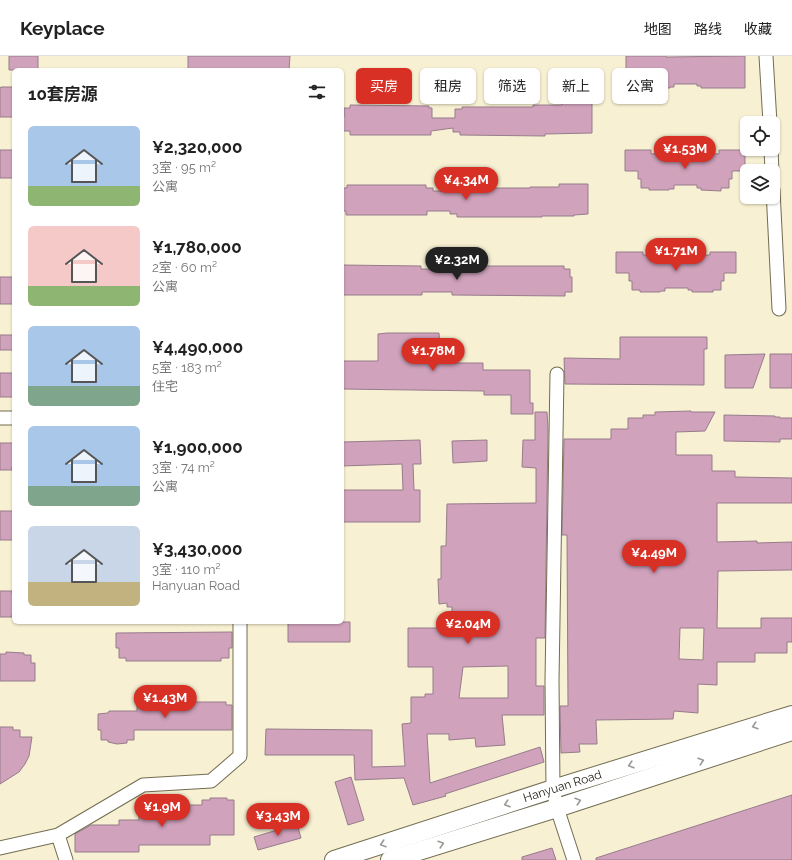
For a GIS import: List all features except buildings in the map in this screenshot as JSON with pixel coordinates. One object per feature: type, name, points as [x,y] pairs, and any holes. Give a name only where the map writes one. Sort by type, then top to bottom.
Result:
[{"type":"main road","name":"Hanyuan Road","points":[[334,860],[553,789],[792,715]]},
{"type":"main road","name":"Hanyuan Road","points":[[390,860],[557,808],[792,731]]},
{"type":"street","points":[[766,56],[770,116]]},
{"type":"street","points":[[774,204],[779,309]]},
{"type":"street","points":[[557,374],[552,681],[553,789],[557,808],[574,860]]},
{"type":"street","points":[[0,418],[12,418]]},
{"type":"street","points":[[0,848],[58,836],[144,785],[211,781],[240,756],[240,624]]},
{"type":"street","points":[[58,836],[66,860]]}]
